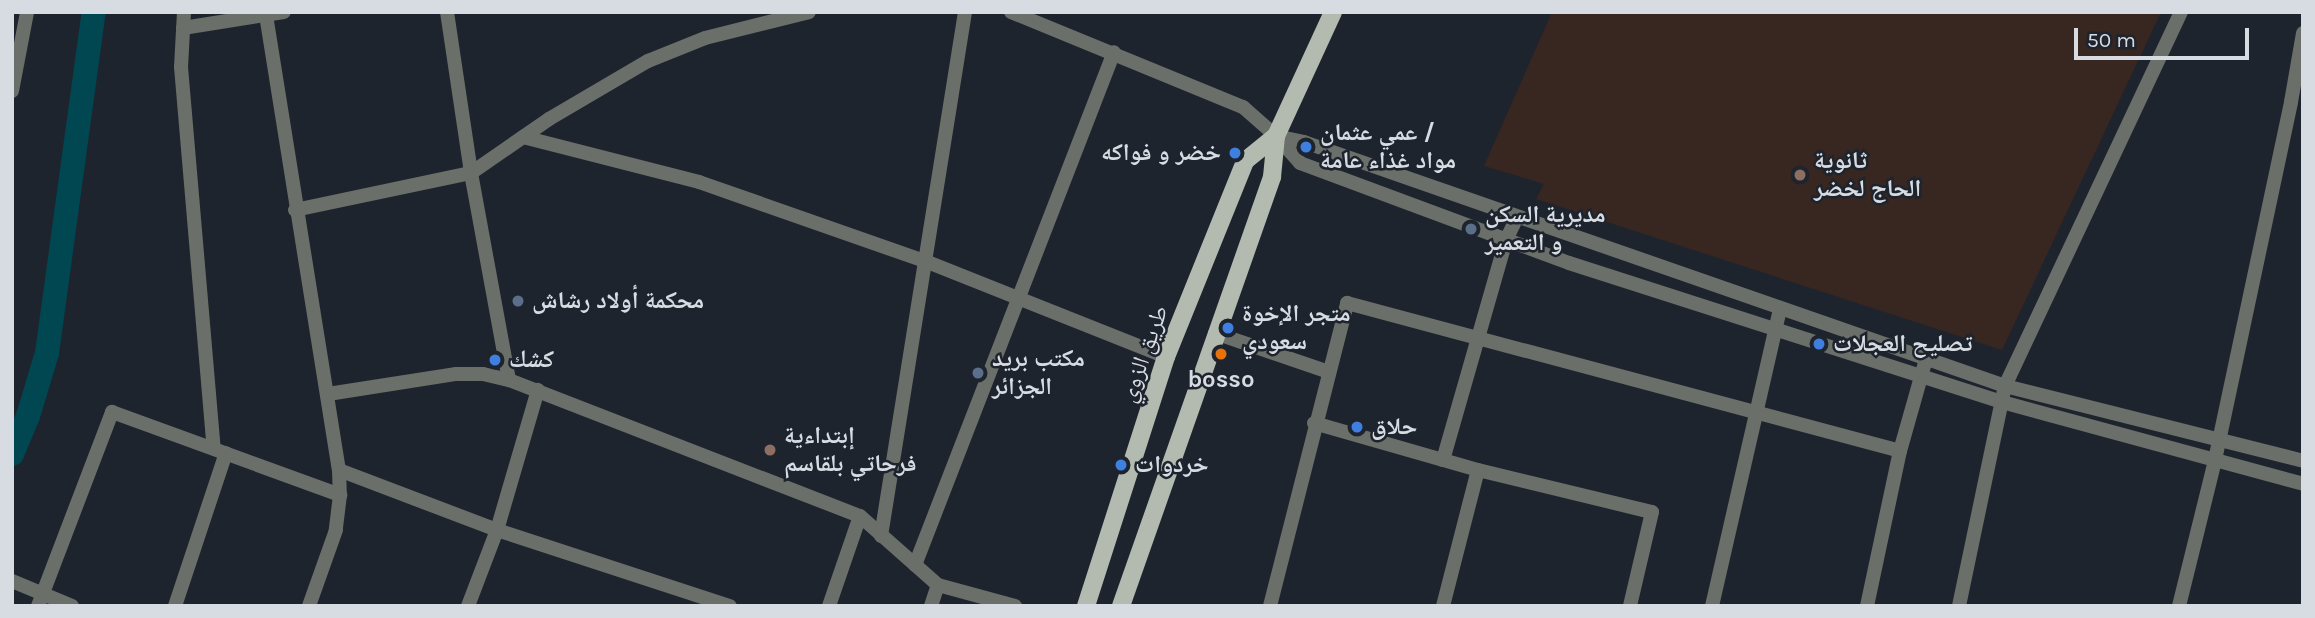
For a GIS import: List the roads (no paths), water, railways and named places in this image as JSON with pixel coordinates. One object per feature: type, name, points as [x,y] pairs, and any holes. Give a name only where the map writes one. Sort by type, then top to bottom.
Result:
[{"type":"main road","name":"طريق الزوي","points":[[1121,606],[1272,177],[1276,136],[1333,12]]},
{"type":"main road","name":"طريق الزوي","points":[[1086,606],[1166,357],[1245,161],[1276,136]]},
{"type":"street","points":[[175,606],[220,451],[181,67],[184,12]]},
{"type":"street","points":[[183,28],[285,12]]},
{"type":"street","points":[[447,12],[471,173],[509,380]]},
{"type":"street","points":[[295,210],[471,173],[523,137],[648,61],[705,38],[809,12]]},
{"type":"street","points":[[881,536],[965,12]]},
{"type":"street","points":[[1011,12],[1243,107],[1276,136],[1300,163],[1506,240],[1922,378],[2303,484]]},
{"type":"street","points":[[1959,606],[2005,386],[2181,12]]},
{"type":"street","points":[[12,91],[25,13]]},
{"type":"street","points":[[266,15],[295,210],[339,470],[340,495],[336,530],[309,606]]},
{"type":"street","points":[[2179,606],[2297,103],[2303,33]]},
{"type":"street","points":[[915,565],[1114,52]]},
{"type":"street","points":[[1276,136],[1304,142],[1780,310],[2005,386],[2303,461]]},
{"type":"street","points":[[523,137],[699,182],[925,261],[1166,357]]},
{"type":"street","points":[[1443,460],[1506,240],[1517,217]]},
{"type":"street","points":[[1270,606],[1314,424],[1347,303],[1900,451]]},
{"type":"street","points":[[1712,606],[1780,310]]},
{"type":"street","points":[[1215,333],[1329,372]]},
{"type":"street","points":[[1867,606],[1900,451],[1926,359]]},
{"type":"street","points":[[328,394],[456,374],[483,374],[509,380],[860,516],[938,585],[1015,606]]},
{"type":"street","points":[[468,606],[496,530],[538,390]]},
{"type":"street","points":[[40,600],[112,412],[340,495]]},
{"type":"street","points":[[1314,424],[1478,470],[1652,512],[1630,606]]},
{"type":"street","points":[[339,470],[496,530],[730,606]]},
{"type":"street","points":[[1443,606],[1478,470]]},
{"type":"street","points":[[830,606],[860,516]]},
{"type":"street","points":[[12,581],[40,600],[72,606]]},
{"type":"street","points":[[930,606],[938,585]]},
{"type":"waterway","points":[[12,454],[28,416],[47,353],[94,12]]},
{"type":"place","name":"عمي عثمان / مواد غذاء عامة","points":[[1306,147]]},
{"type":"place","name":"خضر و فواكه","points":[[1235,153]]},
{"type":"place","name":"ثانوية الحاج لخضر","points":[[1800,175]]},
{"type":"place","name":"مديرية السكن و التعمير","points":[[1471,229]]},
{"type":"place","name":"محكمة أولاد رشاش","points":[[518,301]]},
{"type":"place","name":"متجر الإخوة سعودي","points":[[1228,328]]},
{"type":"place","name":"تصليح العجلات","points":[[1819,344]]},
{"type":"place","name":"bosso","points":[[1221,354]]},
{"type":"place","name":"كشك","points":[[495,360]]},
{"type":"place","name":"مكتب بريد الجزائر","points":[[978,373]]},
{"type":"place","name":"حلاق","points":[[1357,427]]},
{"type":"place","name":"إبتداءية فرحاتي بلقاسم","points":[[770,450]]},
{"type":"place","name":"خردوات","points":[[1121,465]]}]
